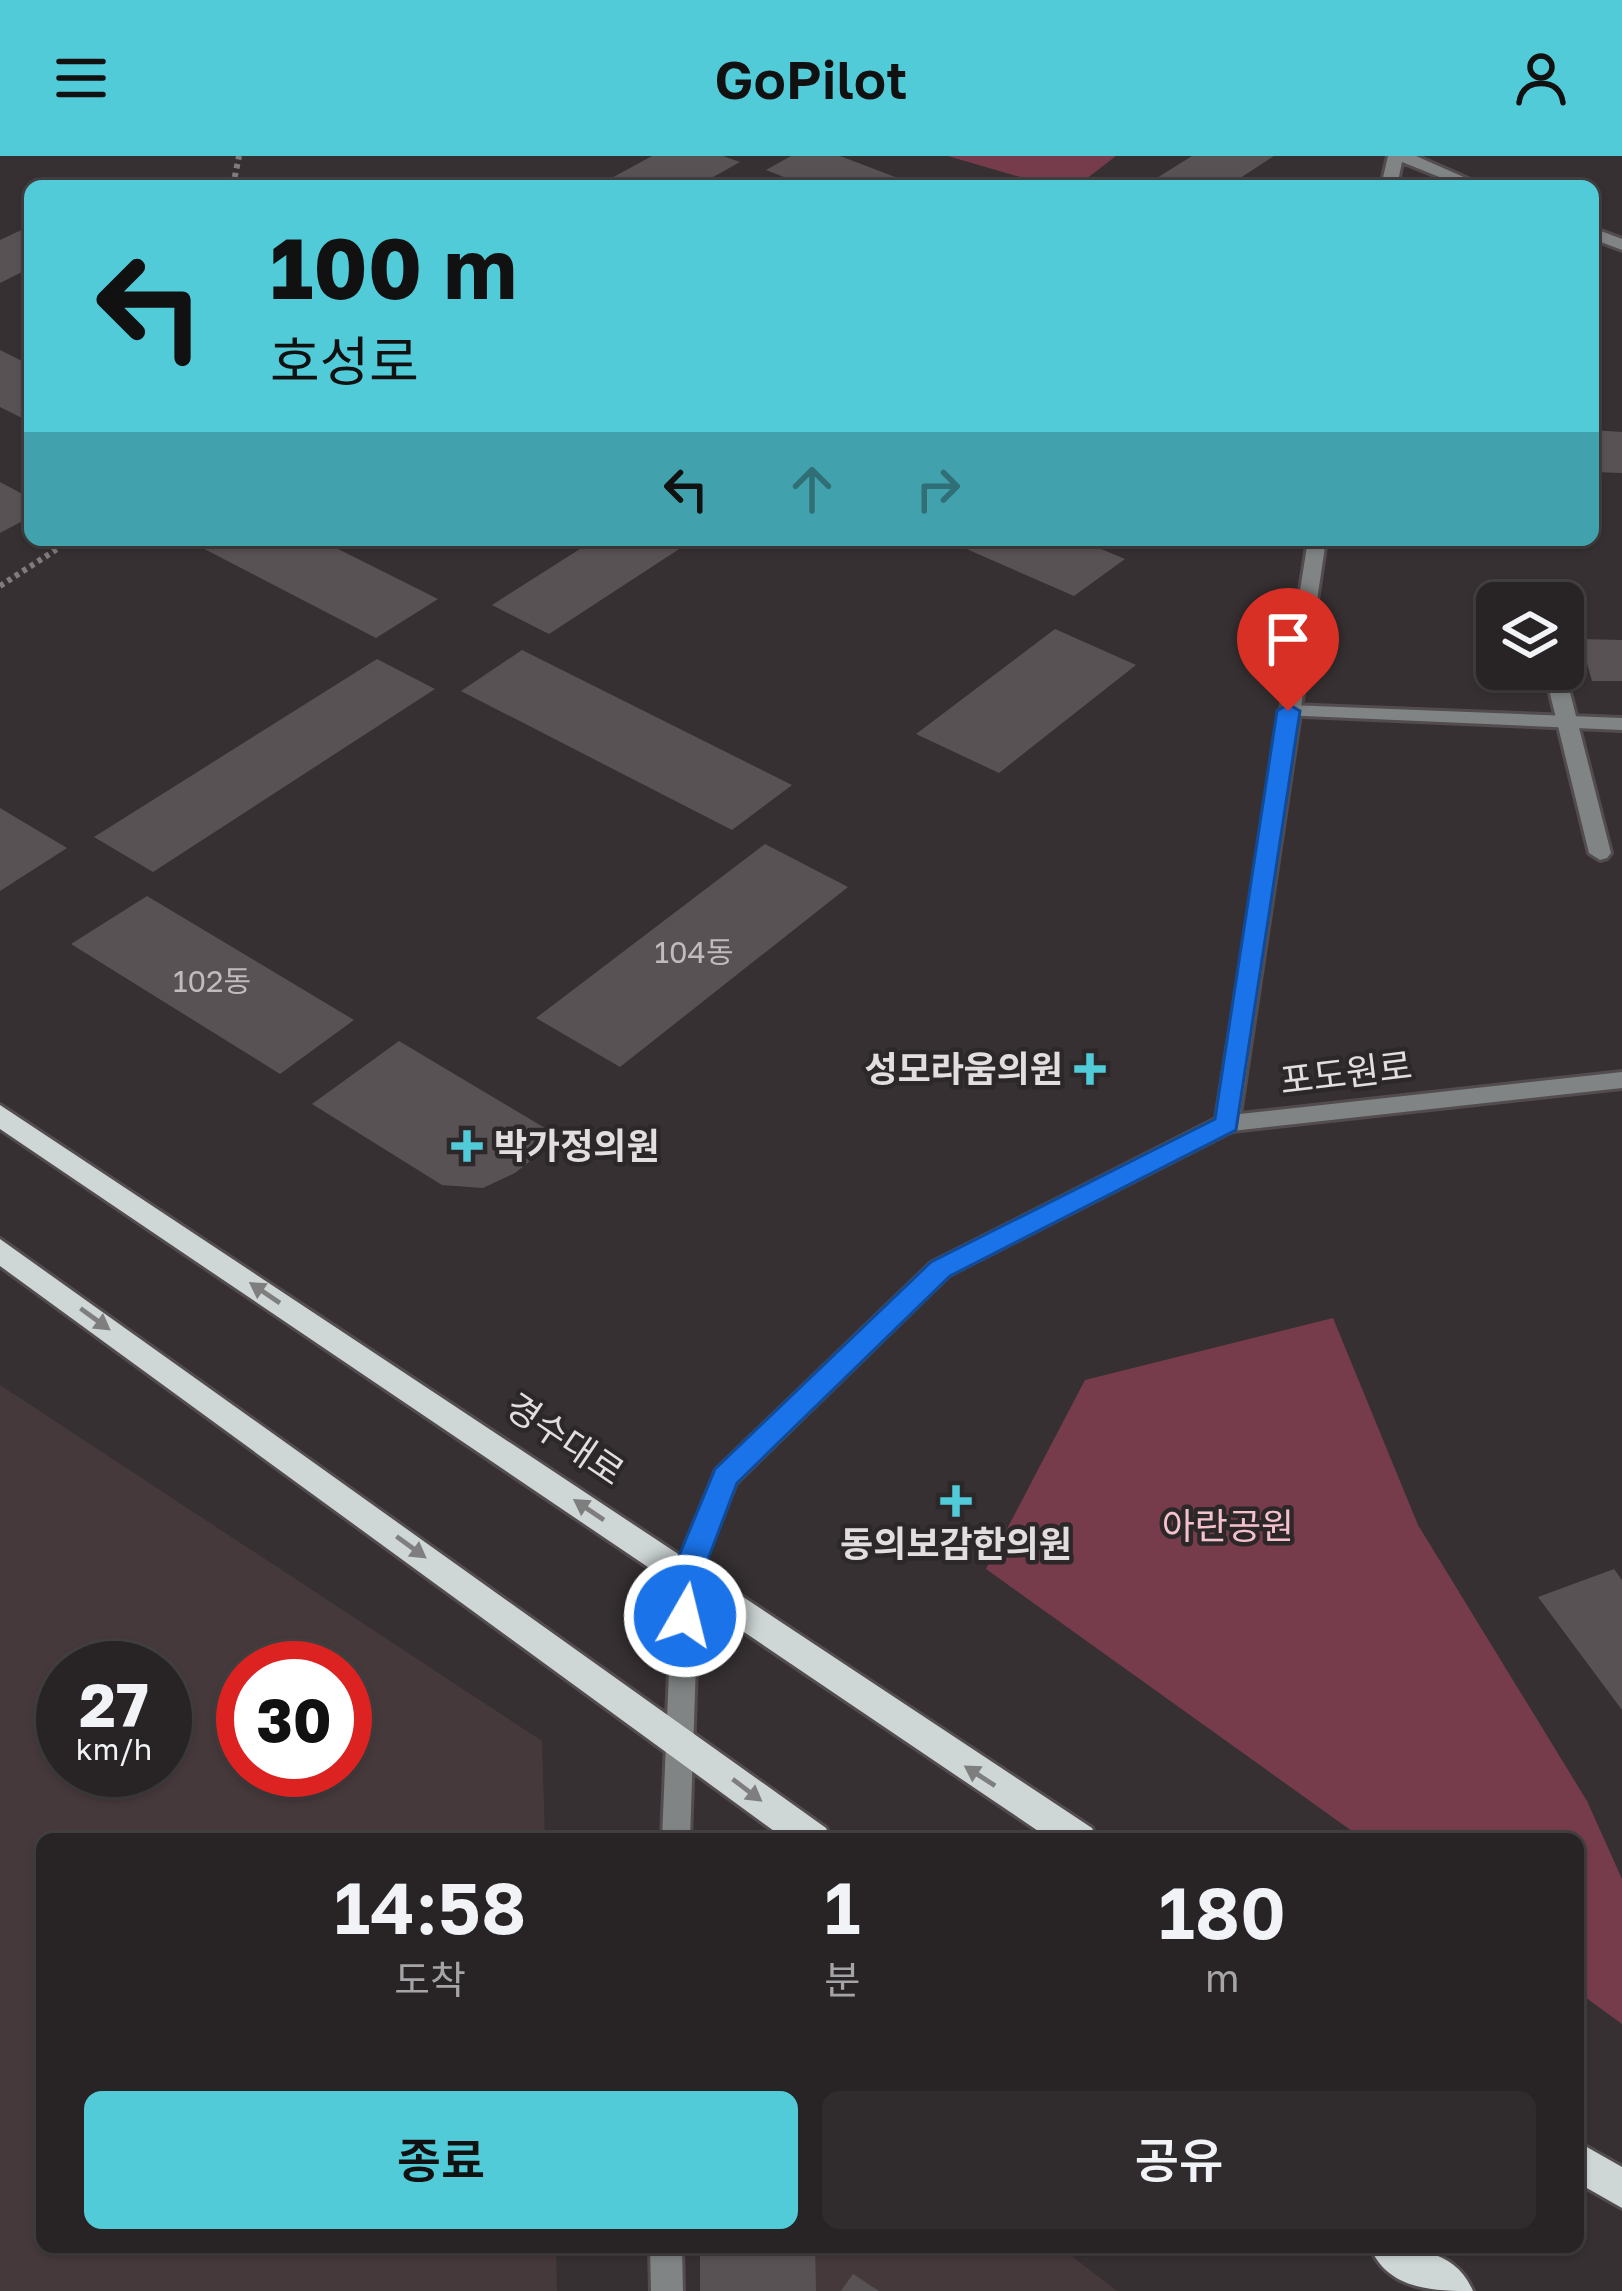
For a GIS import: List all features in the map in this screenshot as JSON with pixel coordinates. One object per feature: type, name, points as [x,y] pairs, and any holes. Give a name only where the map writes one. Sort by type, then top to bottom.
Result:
[{"type":"main road","name":"경수대로","points":[[0,1115],[1070,1833]]},
{"type":"main road","points":[[0,1250],[805,1833]]},
{"type":"main road","points":[[1584,2165],[1622,2189]]},
{"type":"main road","points":[[1399,2253],[1453,2291]]},
{"type":"street","points":[[1399,156],[1461,180]]},
{"type":"street","points":[[1227,1124],[1316,546]]},
{"type":"street","points":[[1558,690],[1600,853]]},
{"type":"street","points":[[1288,711],[1622,724]]},
{"type":"street","name":"포도원로","points":[[676,1833],[686,1575],[725,1477],[940,1269],[1227,1124],[1622,1080]]},
{"type":"street","points":[[666,2253],[667,2291]]},
{"type":"path","points":[[0,586],[61,546]]},
{"type":"shaded area","points":[[0,1385],[542,1741],[545,1833],[36,1833],[36,2253],[556,2253],[557,2291],[0,2291]]},
{"type":"shaded area","points":[[757,2253],[1068,2253],[1117,2291],[753,2291]]},
{"type":"green space","points":[[948,156],[1116,156],[1085,180],[1030,180]]},
{"type":"green space","name":"아란공원","points":[[1333,1318],[1418,1525],[1587,1801],[1622,1879],[1622,2024],[1584,1996],[1584,1833],[1355,1833],[986,1569],[1085,1380]]},
{"type":"building","points":[[652,156],[723,156],[740,162],[708,180],[608,180]]},
{"type":"building","points":[[791,156],[840,156],[903,180],[792,180],[766,170]]},
{"type":"building","points":[[1192,156],[1274,156],[1237,180],[1154,180]]},
{"type":"building","points":[[24,229],[24,271],[0,283],[0,240]]},
{"type":"building","points":[[0,350],[24,362],[24,419],[0,407]]},
{"type":"building","points":[[1599,430],[1622,432],[1622,473],[1599,472]]},
{"type":"building","points":[[0,482],[24,495],[24,520],[0,533]]},
{"type":"building","points":[[199,546],[332,546],[438,599],[376,638]]},
{"type":"building","points":[[585,546],[684,546],[549,634],[492,605]]},
{"type":"building","points":[[960,546],[1094,546],[1125,559],[1074,596]]},
{"type":"building","points":[[1055,629],[1136,665],[999,773],[916,734]]},
{"type":"building","points":[[1584,639],[1622,640],[1622,681],[1592,681]]},
{"type":"building","points":[[522,650],[792,785],[732,830],[461,691]]},
{"type":"building","points":[[377,659],[435,689],[153,872],[94,837]]},
{"type":"building","points":[[0,808],[67,848],[0,891]]},
{"type":"building","points":[[765,844],[848,887],[620,1067],[536,1018]]},
{"type":"building","points":[[147,896],[354,1020],[280,1074],[71,944]]},
{"type":"building","points":[[399,1041],[560,1137],[515,1173],[483,1188],[442,1185],[312,1104]]},
{"type":"building","points":[[1614,1569],[1622,1580],[1622,1710],[1538,1597]]},
{"type":"building","points":[[700,2253],[815,2253],[816,2291],[700,2291]]},
{"type":"building","points":[[853,2274],[879,2291],[841,2291]]},
{"type":"place","name":"성모라움의원","points":[[1090,1069]]},
{"type":"place","name":"박가정의원","points":[[467,1146]]},
{"type":"place","name":"동의보감한의원","points":[[956,1501]]},
{"type":"route","points":[[685,1616],[686,1575],[725,1477],[940,1269],[1227,1124],[1288,711]]}]
